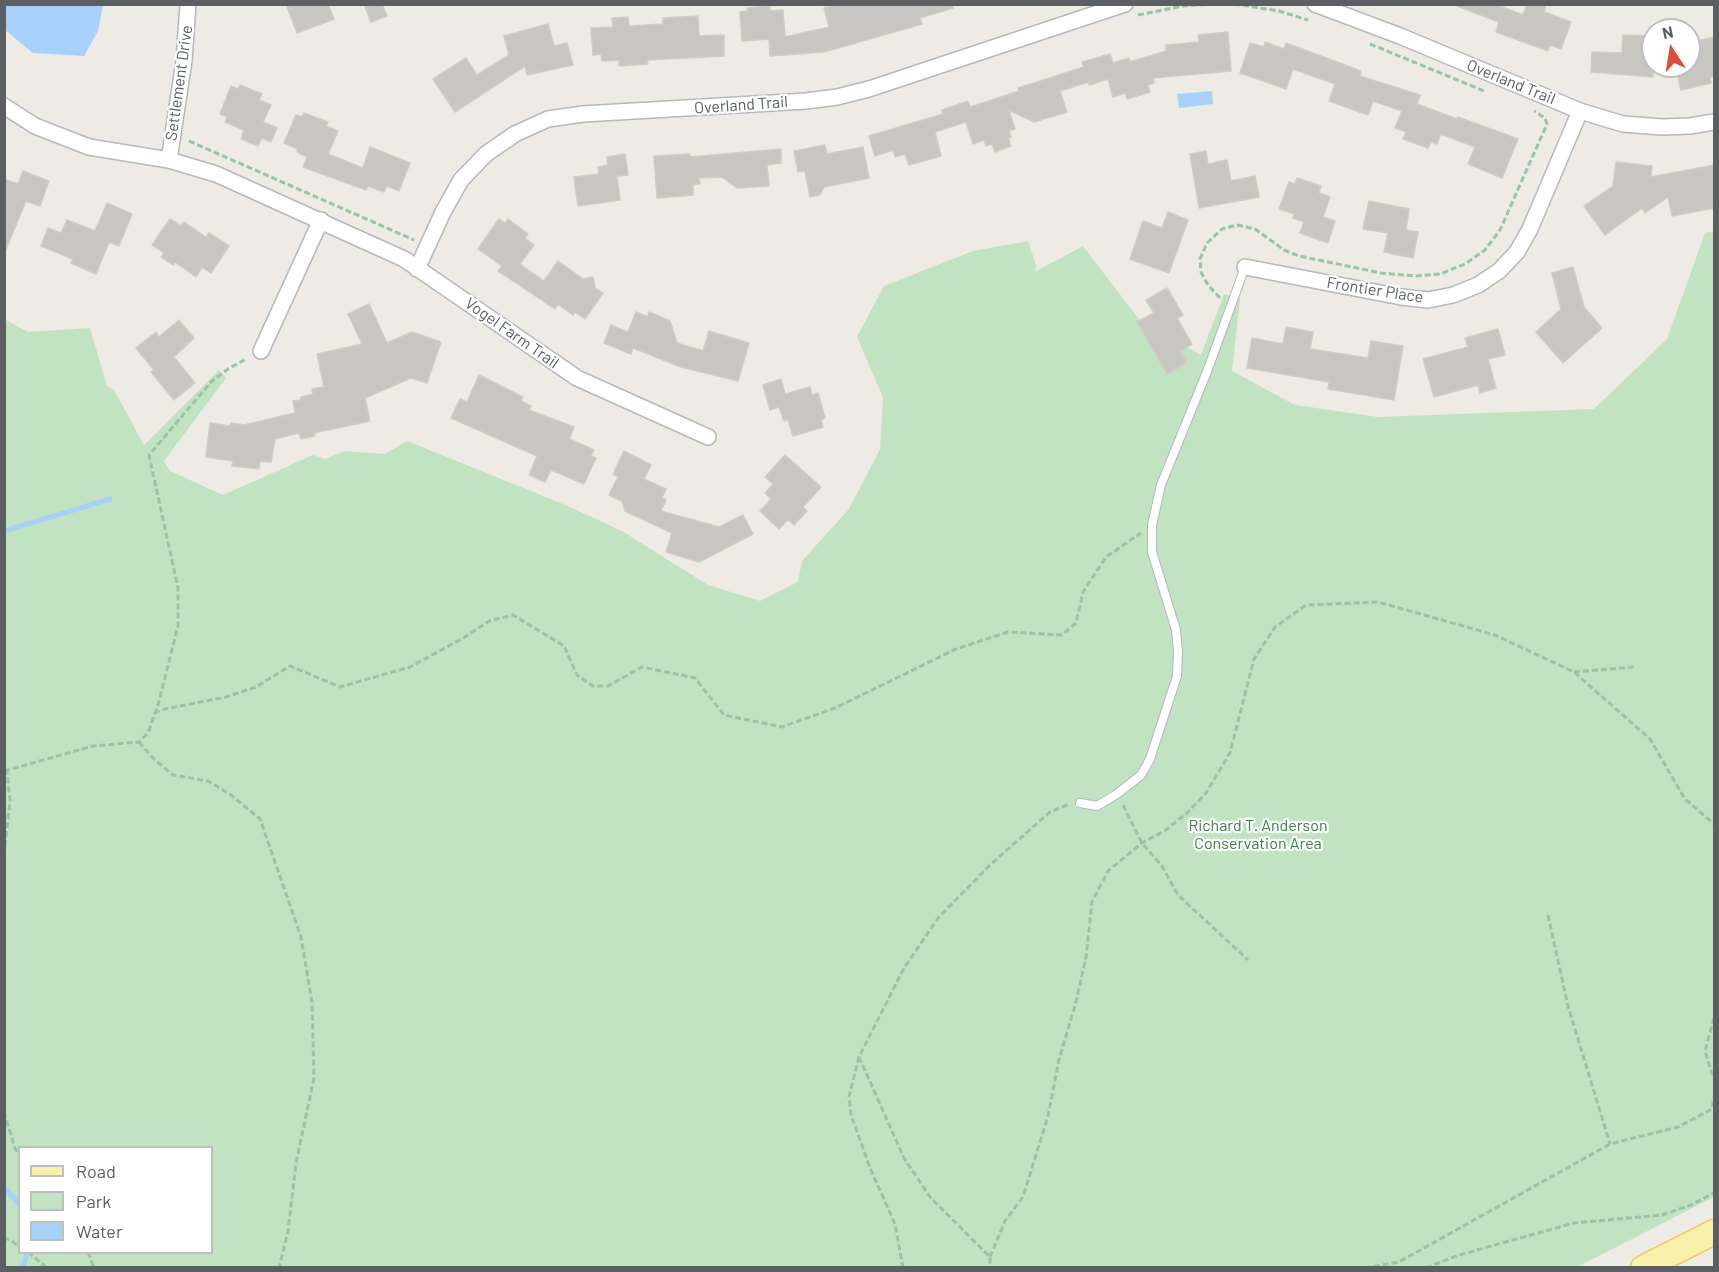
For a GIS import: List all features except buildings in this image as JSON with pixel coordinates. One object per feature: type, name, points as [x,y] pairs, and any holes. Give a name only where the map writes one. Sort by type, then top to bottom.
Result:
[{"type":"main road","points":[[1643,1268],[1714,1232]]},
{"type":"street","name":"Settlement Drive","points":[[169,160],[184,61],[188,4]]},
{"type":"street","name":"Overland Trail","points":[[417,269],[443,212],[461,180],[486,154],[515,134],[548,119],[584,114],[806,101],[837,97],[868,89],[1098,9],[1125,4]]},
{"type":"street","name":"Overland Trail","points":[[1315,4],[1400,36],[1580,111],[1623,124],[1681,127],[1714,122]]},
{"type":"street","name":"Vogel Farm Trail","points":[[4,106],[35,126],[89,147],[169,160],[216,174],[404,259],[577,378],[708,437]]},
{"type":"street","name":"Frontier Place","points":[[1245,267],[1401,297],[1428,300],[1453,295],[1478,285],[1499,270],[1517,252],[1580,111]]},
{"type":"street","points":[[261,351],[321,220]]},
{"type":"lane","points":[[1080,803],[1097,806],[1141,775],[1150,759],[1177,676],[1176,630],[1152,552],[1152,525],[1161,485],[1245,267]]},
{"type":"path","points":[[1234,4],[1279,11],[1310,21]]},
{"type":"path","points":[[1364,42],[1492,94]]},
{"type":"path","points":[[1232,304],[1218,297],[1208,285],[1201,272],[1200,259],[1207,243],[1222,229],[1237,225],[1255,229],[1284,250],[1299,256],[1381,273],[1416,276],[1440,274],[1464,264],[1485,250],[1500,230],[1547,124],[1545,118],[1524,107]]},
{"type":"path","points":[[4,855],[10,801],[6,771],[93,746],[139,742],[148,733],[158,705],[178,626],[178,588],[149,455],[211,382],[228,369],[261,351]]},
{"type":"path","points":[[154,713],[226,697],[256,687],[291,666],[340,687],[410,667],[489,621],[513,615],[564,646],[577,675],[593,686],[608,686],[642,667],[695,678],[724,715],[782,727],[835,708],[956,649],[1008,632],[1062,635],[1076,623],[1083,592],[1106,557],[1152,525]]},
{"type":"path","points":[[990,1268],[990,1257],[1005,1221],[1023,1197],[1048,1116],[1059,1060],[1076,1002],[1083,968],[1092,902],[1107,871],[1142,843],[1166,830],[1206,793],[1230,753],[1254,658],[1275,627],[1306,605],[1378,602],[1495,635],[1574,672],[1650,739],[1685,799],[1714,824]]},
{"type":"path","points":[[1574,672],[1635,667]]},
{"type":"path","points":[[139,742],[173,775],[208,781],[231,795],[260,819],[301,937],[312,1002],[314,1078],[297,1163],[288,1231],[279,1268]]},
{"type":"path","points":[[1117,794],[1142,843],[1162,866],[1178,895],[1248,960]]},
{"type":"path","points":[[903,1268],[895,1224],[870,1168],[851,1115],[849,1097],[859,1057],[904,968],[939,917],[990,865],[1050,812],[1065,804],[1080,803]]},
{"type":"path","points":[[1548,915],[1568,1006],[1610,1144]]},
{"type":"path","points":[[1714,1018],[1705,1051],[1714,1080]]},
{"type":"path","points":[[859,1057],[904,1158],[917,1178],[930,1197],[990,1257]]},
{"type":"path","points":[[1365,1268],[1399,1262],[1610,1144],[1678,1127],[1712,1109],[1714,1096]]},
{"type":"path","points":[[4,1112],[18,1152]]},
{"type":"path","points":[[1426,1268],[1459,1255],[1574,1223],[1662,1215],[1691,1205],[1714,1193]]},
{"type":"path","points":[[4,1237],[18,1245]]},
{"type":"path","points":[[30,1254],[46,1267]]},
{"type":"green space","name":"Richard T. Anderson Conservation Area","points":[[1714,231],[1714,1197],[1575,1268],[5,1267],[4,319],[28,332],[90,328],[107,386],[114,390],[144,445],[219,370],[226,378],[164,461],[170,471],[223,495],[313,455],[325,459],[345,451],[385,454],[407,441],[568,506],[622,531],[708,585],[760,601],[798,582],[802,561],[849,509],[880,449],[883,397],[857,337],[884,286],[973,251],[1028,241],[1036,265],[1035,272],[1083,246],[1141,322],[1201,355],[1224,294],[1240,298],[1232,371],[1295,405],[1378,417],[1594,409],[1667,339],[1705,233]]},
{"type":"water","points":[[4,5],[103,5],[98,31],[84,56],[33,53],[5,30]]},
{"type":"water","points":[[1212,91],[1213,104],[1179,108],[1177,94]]},
{"type":"waterway","points":[[4,531],[110,499]]},
{"type":"waterway","points":[[4,1187],[18,1203]]},
{"type":"waterway","points":[[22,1268],[27,1254]]}]
